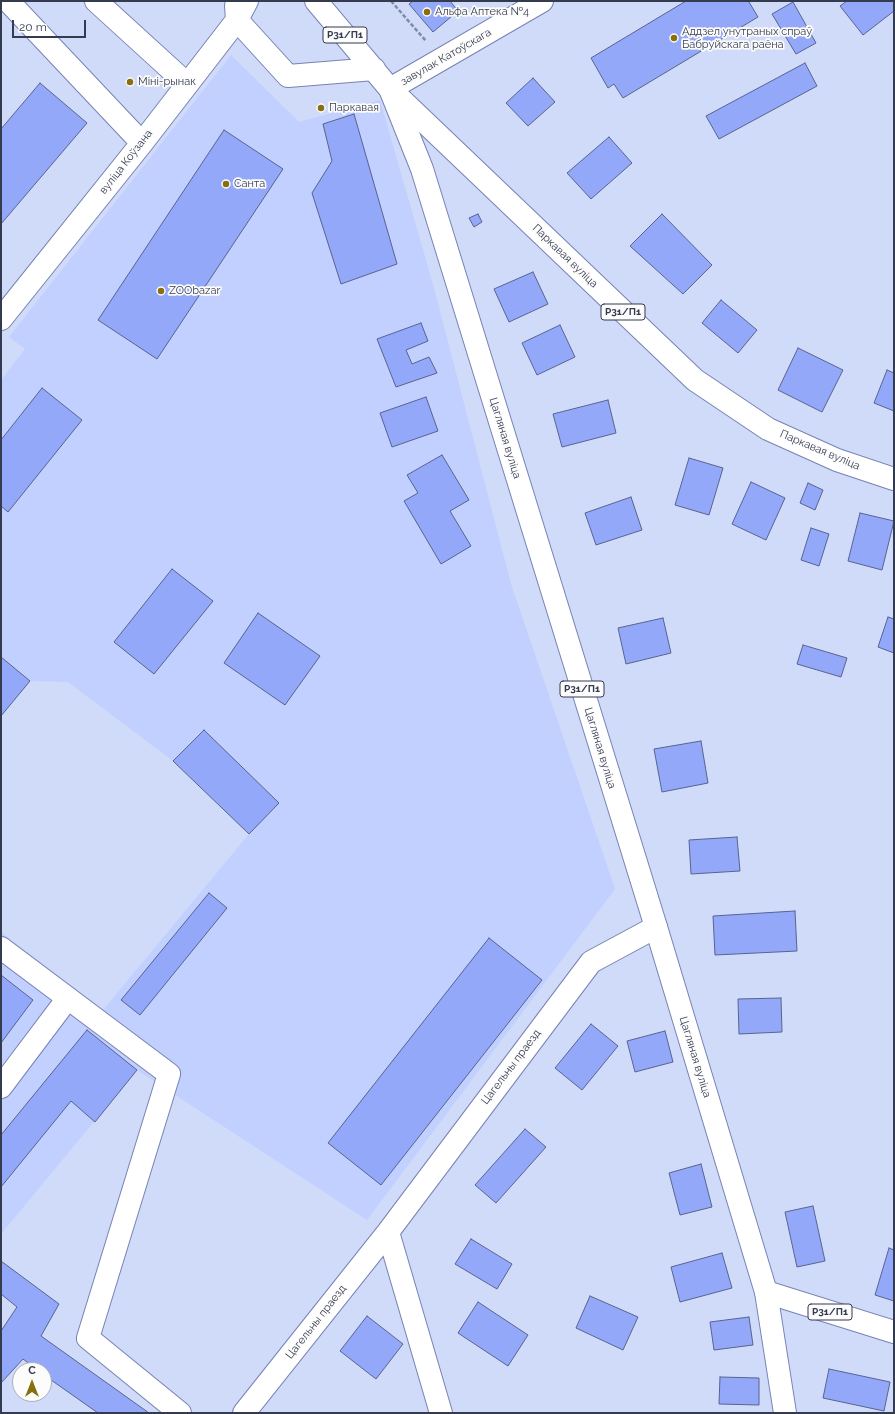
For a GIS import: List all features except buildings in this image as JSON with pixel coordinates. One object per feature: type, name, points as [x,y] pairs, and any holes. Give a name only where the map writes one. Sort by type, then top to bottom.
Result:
[{"type":"main road","points":[[8,1],[142,143]]},
{"type":"main road","points":[[96,1],[187,84]]},
{"type":"main road","name":"вуліца Коўзана","points":[[1,319],[142,143],[187,84],[236,10],[247,1]]},
{"type":"main road","name":"Паркавая вуліца","points":[[316,1],[390,89],[695,380],[768,429],[837,460],[894,479]]},
{"type":"main road","name":"завулак Катоўскага","points":[[390,89],[542,1]]},
{"type":"main road","points":[[236,10],[288,76],[374,69]]},
{"type":"main road","name":"Цагляная вуліца","points":[[390,89],[422,169],[656,927],[766,1292],[785,1413]]},
{"type":"main road","name":"Цагельны праезд","points":[[244,1413],[388,1232],[591,962],[656,927]]},
{"type":"main road","points":[[1,948],[169,1074],[88,1338],[180,1413]]},
{"type":"main road","points":[[1,1087],[68,998]]},
{"type":"main road","points":[[388,1232],[441,1413]]},
{"type":"main road","name":"Р31/П1","points":[[766,1292],[894,1332]]},
{"type":"path","points":[[391,1],[428,44]]},
{"type":"shaded area","points":[[231,55],[299,122],[380,100],[434,288],[511,584],[615,889],[367,1220],[137,1070],[1,1234],[1,932],[103,1010],[249,834],[173,761],[68,682],[30,681],[1,716],[1,380],[25,349],[9,337]]},
{"type":"place","name":"Альфа Аптека №4","points":[[427,12]]},
{"type":"place","name":"Аддзел унутраных спраў Бабруйскага раёна","points":[[674,38]]},
{"type":"place","name":"Міні-рынак","points":[[130,82]]},
{"type":"place","name":"Паркавая","points":[[321,108]]},
{"type":"place","name":"Санта","points":[[226,184]]},
{"type":"place","name":"ZOObazar","points":[[161,291]]}]
